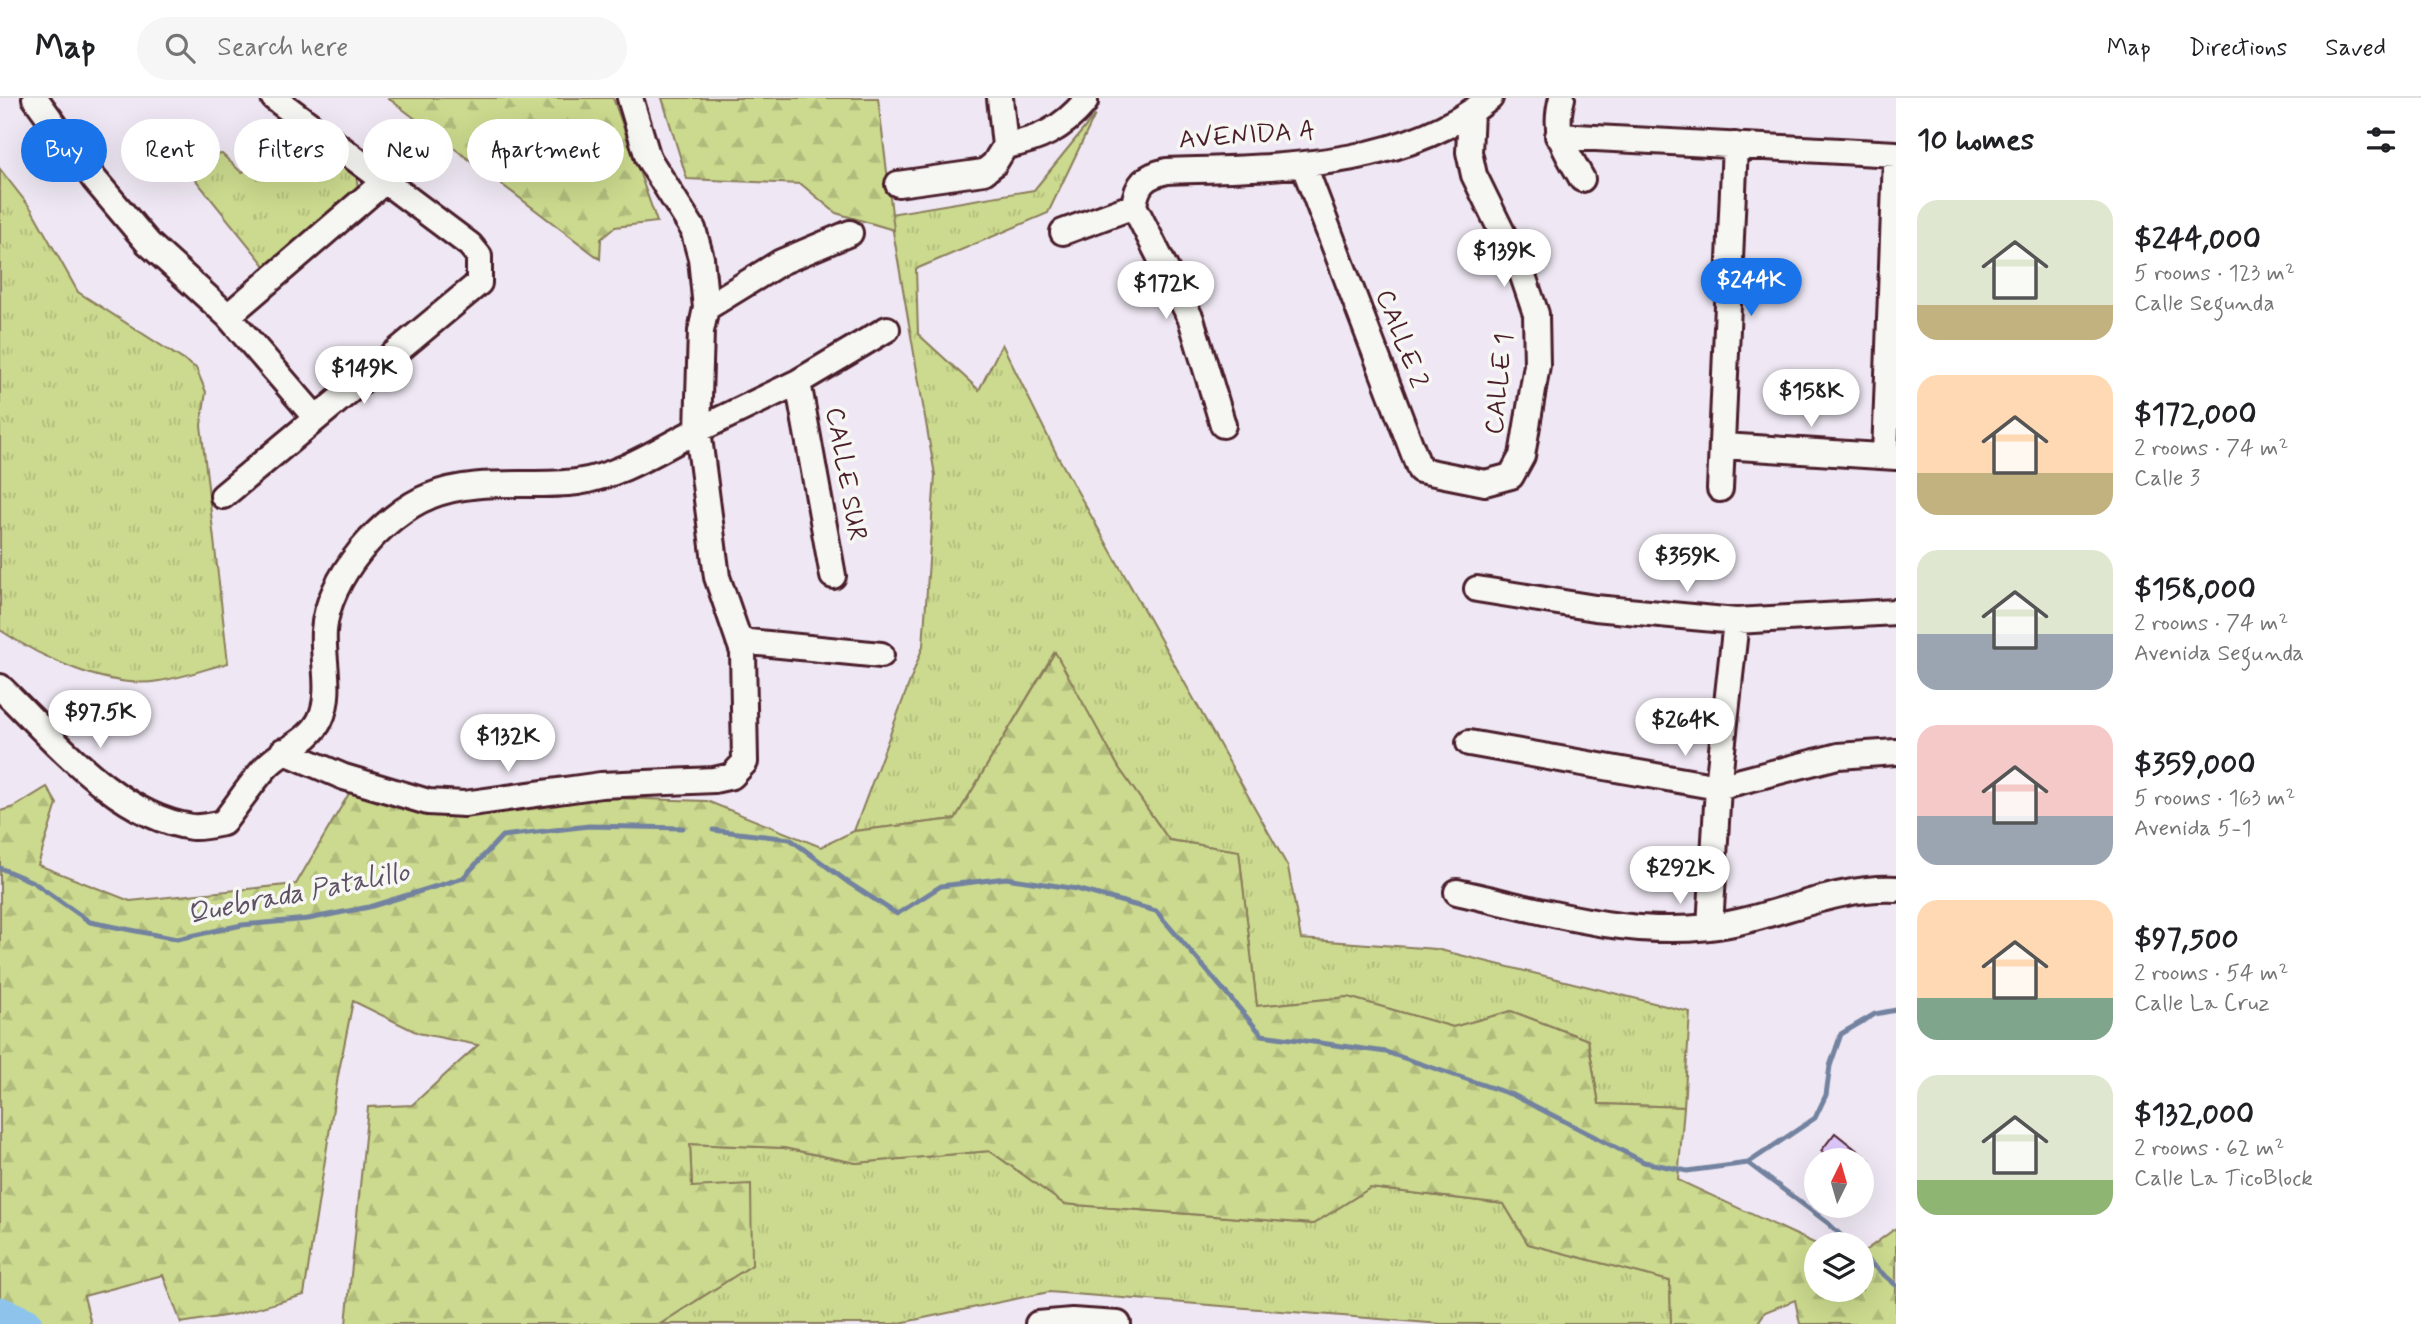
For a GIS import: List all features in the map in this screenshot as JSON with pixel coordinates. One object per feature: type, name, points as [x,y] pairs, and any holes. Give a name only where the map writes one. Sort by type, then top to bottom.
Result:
[{"type":"street","points":[[35,98],[93,179],[148,243],[228,316],[315,417]]},
{"type":"street","points":[[274,98],[363,165]]},
{"type":"street","points":[[283,751],[385,792],[428,802],[464,804],[601,785],[714,780],[732,776],[745,762],[743,652],[718,577],[698,430],[701,331],[706,307],[701,258],[693,229],[649,158],[630,98]]},
{"type":"street","points":[[898,184],[984,172],[994,164],[1005,146],[1000,98]]},
{"type":"street","points":[[1005,146],[1028,142],[1049,134],[1069,121],[1085,102],[1084,98]]},
{"type":"street","points":[[1562,98],[1558,115],[1558,136],[1582,178]]},
{"type":"street","name":"AVENIDA A","points":[[1134,206],[1136,190],[1148,175],[1167,171],[1304,166],[1406,144],[1481,106]]},
{"type":"street","name":"CALLE 1","points":[[1481,106],[1469,152],[1474,175],[1522,273],[1536,314],[1537,365],[1522,456],[1511,476],[1485,483]]},
{"type":"street","points":[[1558,136],[1896,155],[1890,456],[1723,446]]},
{"type":"street","points":[[1720,489],[1735,145]]},
{"type":"street","name":"CALLE 2","points":[[1304,166],[1419,470],[1485,483]]},
{"type":"street","points":[[228,316],[384,182]]},
{"type":"street","points":[[223,496],[479,283],[479,256],[470,245],[386,182]]},
{"type":"street","points":[[1063,232],[1134,206],[1191,319],[1223,425]]},
{"type":"street","points":[[706,307],[781,262],[850,233]]},
{"type":"street","points":[[0,687],[118,797],[154,818],[194,828],[223,823],[265,768],[283,751],[309,735],[324,710],[326,681],[323,632],[328,602],[345,570],[403,511],[430,496],[464,487],[542,485],[604,475],[798,383],[887,329]]},
{"type":"street","name":"CALLE SUR","points":[[798,383],[833,576]]},
{"type":"street","points":[[1477,589],[1595,608],[1736,621],[1896,612]]},
{"type":"street","points":[[1710,928],[1718,787],[1736,621]]},
{"type":"street","points":[[739,640],[881,655]]},
{"type":"street","points":[[1469,743],[1718,787],[1838,756],[1896,752]]},
{"type":"street","points":[[1457,892],[1618,928],[1710,928],[1840,894],[1896,889]]},
{"type":"street","points":[[1038,1324],[1072,1321],[1118,1324]]},
{"type":"green space","points":[[388,98],[613,98],[620,119],[467,119],[467,158],[453,147],[453,119],[416,119]]},
{"type":"green space","points":[[662,98],[878,98],[894,230],[836,213],[801,184],[687,179]]},
{"type":"green space","points":[[1095,115],[1048,213],[916,269],[918,334],[979,390],[1002,344],[1057,455],[1288,867],[1301,939],[1436,949],[1690,1012],[1684,1107],[1599,1104],[1588,1040],[1511,1011],[1453,1027],[1348,997],[1257,1006],[1239,851],[1169,840],[1119,768],[1054,653],[955,819],[854,831],[923,646],[935,475],[890,214],[1034,190]]},
{"type":"green space","points":[[624,129],[657,222],[615,227],[601,239],[600,259],[499,182],[624,182]]},
{"type":"green space","points":[[222,154],[234,165],[234,182],[349,182],[349,169],[356,174],[358,188],[266,267],[197,182],[220,182]]},
{"type":"green space","points":[[0,169],[32,210],[78,292],[196,368],[206,392],[201,425],[228,663],[168,680],[119,681],[97,676],[55,660],[0,630]]},
{"type":"green space","points":[[1055,652],[1119,768],[1169,840],[1239,851],[1257,1006],[1348,997],[1453,1027],[1511,1011],[1588,1040],[1599,1104],[1684,1107],[1678,1180],[1804,1238],[1804,1302],[1874,1302],[1874,1244],[1896,1228],[1896,1324],[1800,1324],[1795,1300],[1765,1312],[1757,1324],[1671,1324],[1670,1281],[1528,1244],[1504,1204],[1370,1188],[1313,1224],[1064,1204],[990,1151],[856,1163],[784,1148],[690,1144],[692,1187],[751,1184],[752,1265],[660,1324],[346,1324],[368,1107],[412,1105],[478,1045],[418,1033],[353,1001],[338,1076],[304,1295],[237,1314],[181,1323],[163,1275],[84,1296],[91,1324],[0,1324],[0,811],[14,807],[47,787],[57,804],[38,865],[130,901],[296,884],[351,790],[707,801],[821,847],[854,831],[955,819]]},
{"type":"green space","points":[[690,1144],[784,1148],[856,1163],[990,1151],[1064,1204],[1313,1224],[1370,1188],[1504,1204],[1528,1244],[1670,1281],[1671,1324],[1441,1324],[1049,1292],[895,1324],[660,1324],[752,1265],[692,1187]]},
{"type":"building","points":[[1835,1133],[1854,1148],[1823,1148]]},
{"type":"waterway","name":"Quebrada Patalillo","points":[[0,868],[33,882],[90,922],[177,939],[242,925],[308,919],[369,907],[463,878],[502,836],[589,826],[683,828]]},
{"type":"waterway","name":"Quebrada Patalillo","points":[[713,830],[790,839],[849,883],[897,914],[941,886],[1006,878],[1077,889],[1156,911],[1262,1035],[1386,1052],[1513,1095],[1644,1162],[1687,1171],[1748,1163],[1815,1118],[1826,1095],[1830,1066],[1841,1034],[1875,1014],[1896,1010]]},
{"type":"waterway","points":[[1748,1163],[1837,1232]]},
{"type":"waterway","points":[[1874,1266],[1896,1285]]},
{"type":"waterway","points":[[0,1313],[26,1324]]}]
